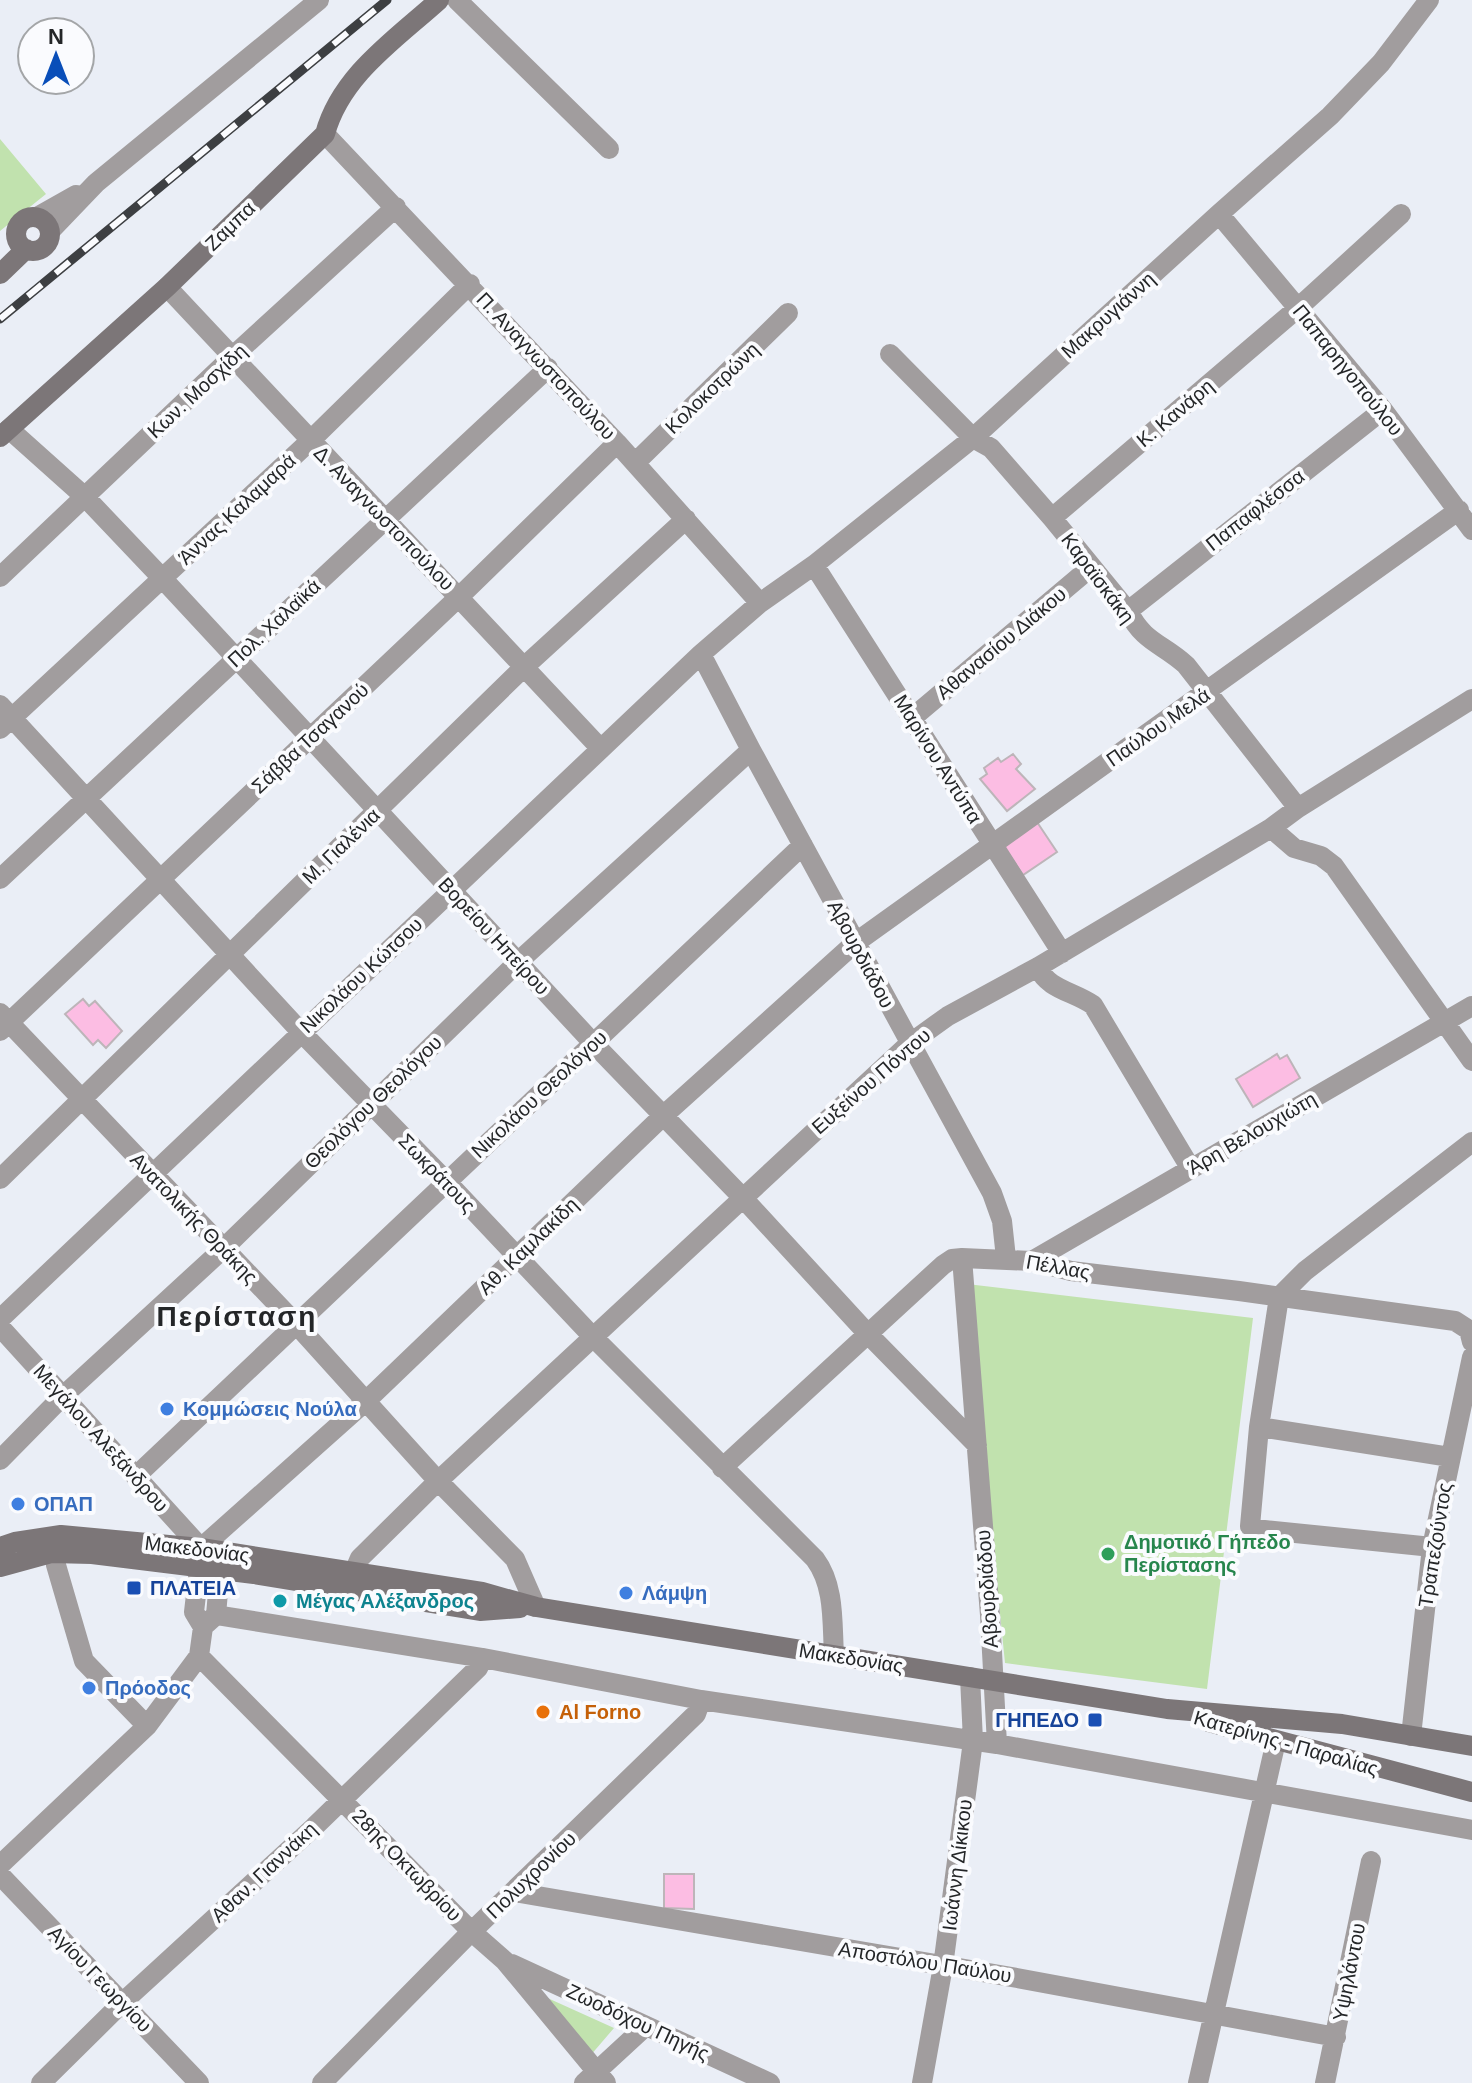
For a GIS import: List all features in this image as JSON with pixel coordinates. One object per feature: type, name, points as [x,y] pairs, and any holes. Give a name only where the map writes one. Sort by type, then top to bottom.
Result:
[{"type":"main road","name":"Ζαμπα","points":[[3,429],[167,287],[325,134],[330,113],[351,80],[439,0]]},
{"type":"main road","points":[[0,274],[22,221],[43,224],[45,246],[36,251],[14,245]]},
{"type":"main road","name":"Μακεδονίας","points":[[0,1547],[61,1535],[480,1611],[536,1607]]},
{"type":"main road","name":"Μακεδονίας","points":[[0,1567],[34,1556],[66,1552],[354,1572],[482,1592],[536,1607],[1167,1709]]},
{"type":"main road","name":"Κατερίνης - Παραλίας","points":[[1167,1709],[1342,1724],[1472,1746]]},
{"type":"main road","name":"Κατερίνης - Παραλίας","points":[[1167,1709],[1472,1792]]},
{"type":"street","points":[[43,224],[319,0]]},
{"type":"street","points":[[457,0],[609,149]]},
{"type":"street","name":"Μακρυγιάννη","points":[[760,603],[814,565],[973,438],[1355,91],[1381,63],[1429,0]]},
{"type":"street","name":"Π. Αναγνωστοπούλου","points":[[325,134],[548,368],[760,603]]},
{"type":"street","name":"Κων. Μοσχίδη","points":[[0,577],[396,207]]},
{"type":"street","name":"Παπαρηγοπούλου","points":[[1219,214],[1383,410],[1472,530]]},
{"type":"street","name":"Κ. Κανάρη","points":[[1052,518],[1298,308],[1401,214]]},
{"type":"street","name":"Άννας Καλαμαρά","points":[[4,717],[162,578],[310,441],[470,284]]},
{"type":"street","name":"Δ. Αναγνωστοπούλου","points":[[167,287],[601,749]]},
{"type":"street","name":"Κολοκοτρώνη","points":[[635,463],[788,313]]},
{"type":"street","name":"Καραϊσκάκη","points":[[890,354],[973,438],[991,448],[1128,611],[1136,628],[1175,655],[1298,808]]},
{"type":"street","name":"Πολ. Χαλαϊκά","points":[[0,879],[548,368]]},
{"type":"street","name":"Παπαφλέσσα","points":[[1128,611],[1383,410]]},
{"type":"street","name":"Βορείου Ηπείρου","points":[[3,429],[85,497],[593,1043],[977,1445]]},
{"type":"street","name":"Σάββα Τσαγανού","points":[[3,1022],[310,738],[617,443]]},
{"type":"street","name":"Παύλου Μελά","points":[[855,943],[1459,510]]},
{"type":"street","name":"Μ. Γιαλένια","points":[[0,1179],[524,667],[686,519]]},
{"type":"street","name":"Μαρίνου Αντύπα","points":[[814,565],[1062,953]]},
{"type":"street","name":"Αθανασίου Διάκου","points":[[912,718],[1090,568]]},
{"type":"street","name":"Νικολάου Κώτσου","points":[[0,1319],[701,654],[760,603]]},
{"type":"street","name":"Αβουρδιάδου","points":[[701,654],[992,1193],[1002,1221],[1006,1258]]},
{"type":"street","name":"Ευξείνου Πόντου","points":[[354,1572],[360,1558],[438,1481],[909,1044],[948,1016],[1038,967],[1271,828],[1472,699]]},
{"type":"street","name":"Σωκράτους","points":[[4,717],[86,797],[301,1032],[593,1337],[823,1569],[831,1604],[834,1655]]},
{"type":"street","name":"Θεολόγου Θεολόγου","points":[[0,1460],[63,1396],[223,1249],[519,961],[751,750]]},
{"type":"street","points":[[1271,828],[1294,848],[1321,856],[1334,866],[1472,1061]]},
{"type":"street","name":"Νικολάου Θεολόγου","points":[[136,1476],[803,845]]},
{"type":"street","name":"Αθ. Καμλακίδη","points":[[207,1561],[366,1401],[664,1115],[855,943]]},
{"type":"street","points":[[1038,967],[1051,985],[1079,995],[1093,1005],[1191,1169]]},
{"type":"street","name":"Άρη Βελουχιώτη","points":[[1032,1261],[1472,1006]]},
{"type":"street","name":"Ανατολικής Θράκης","points":[[3,1022],[82,1099],[297,1325],[438,1481],[515,1559],[536,1607]]},
{"type":"street","points":[[1432,1547],[1255,1529],[1250,1526],[1249,1520],[1259,1427],[1279,1297],[1305,1271],[1472,1142]]},
{"type":"street","points":[[722,1468],[943,1265],[952,1259],[962,1258]]},
{"type":"street","name":"Αβουρδιάδου","points":[[962,1258],[997,1744]]},
{"type":"street","name":"Πέλλας","points":[[962,1258],[1032,1261],[1071,1271],[1455,1321],[1470,1336]]},
{"type":"street","name":"Μεγάλου Αλεξάνδρου","points":[[0,1327],[136,1476],[207,1561]]},
{"type":"street","name":"Τραπεζούντος","points":[[1411,1736],[1432,1547],[1472,1357]]},
{"type":"street","points":[[1259,1427],[1450,1457]]},
{"type":"street","points":[[207,1561],[194,1612],[210,1621],[483,1658],[701,1700],[997,1744],[1472,1830]]},
{"type":"street","points":[[56,1565],[84,1661],[147,1726]]},
{"type":"street","points":[[0,1865],[147,1726],[199,1656],[210,1621]]},
{"type":"street","name":"28ης Οκτωβρίου","points":[[199,1656],[472,1932],[505,1961],[595,2079]]},
{"type":"street","name":"Αθαν. Γιαννάκη","points":[[41,2083],[478,1668],[483,1658]]},
{"type":"street","name":"Ιωάννη Δίκικου","points":[[922,2083],[943,1966],[973,1741],[970,1677]]},
{"type":"street","name":"Πολυχρονίου","points":[[322,2083],[696,1714],[701,1700]]},
{"type":"street","points":[[1198,2083],[1276,1741]]},
{"type":"street","name":"Υψηλάντου","points":[[1325,2083],[1371,1861]]},
{"type":"street","name":"Αγίου Γεωργίου","points":[[0,1875],[199,2083]]},
{"type":"street","name":"Αποστόλου Παύλου","points":[[514,1892],[1214,2013],[1336,2037]]},
{"type":"street","name":"Ζωοδόχου Πηγής","points":[[505,1961],[770,2083]]},
{"type":"street","points":[[595,2079],[646,2026]]},
{"type":"green space","points":[[0,139],[46,194],[0,231]]},
{"type":"green space","name":"Δημοτικό Γήπεδο Περίστασης","points":[[967,1284],[1253,1318],[1207,1689],[1005,1663]]},
{"type":"green space","points":[[532,1991],[614,2028],[590,2056]]},
{"type":"building","points":[[1013,754],[1021,764],[1016,769],[1035,789],[1007,811],[980,779],[987,774],[984,768],[998,758],[1001,762]]},
{"type":"building","points":[[1035,819],[1057,852],[1023,875],[1001,843]]},
{"type":"building","points":[[83,999],[89,1006],[95,1001],[122,1031],[106,1048],[98,1040],[93,1045],[65,1014]]},
{"type":"building","points":[[1277,1054],[1280,1059],[1287,1055],[1300,1078],[1253,1107],[1236,1079]]},
{"type":"building","points":[[664,1874],[694,1874],[694,1909],[664,1908]]},
{"type":"railway","points":[[0,319],[387,0]]},
{"type":"place","name":"Κομμώσεις Νούλα","points":[[167,1409]]},
{"type":"place","name":"ΟΠΑΠ","points":[[18,1504]]},
{"type":"place","name":"Δημοτικό Γήπεδο Περίστασης","points":[[1108,1554]]},
{"type":"place","name":"ΠΛΑΤΕΙΑ","points":[[134,1588]]},
{"type":"place","name":"Λάμψη","points":[[626,1593]]},
{"type":"place","name":"Μέγας Αλέξανδρος","points":[[280,1601]]},
{"type":"place","name":"Πρόοδος","points":[[89,1688]]},
{"type":"place","name":"Al Forno","points":[[543,1712]]},
{"type":"place","name":"ΓΗΠΕΔΟ","points":[[1095,1720]]},
{"type":"district","name":"Περίσταση","points":[[237,1316]]}]
